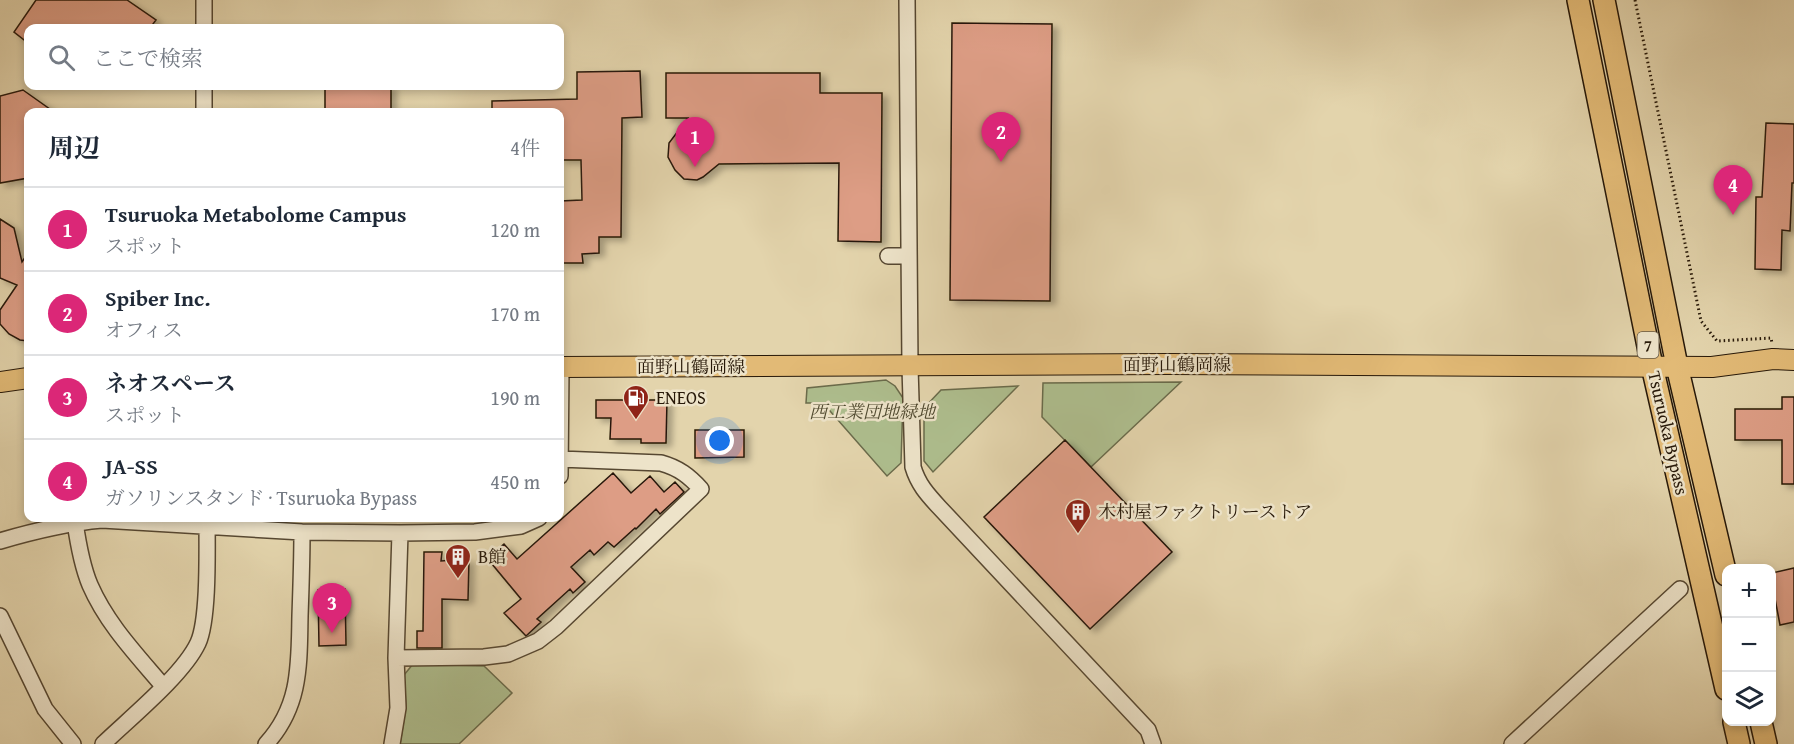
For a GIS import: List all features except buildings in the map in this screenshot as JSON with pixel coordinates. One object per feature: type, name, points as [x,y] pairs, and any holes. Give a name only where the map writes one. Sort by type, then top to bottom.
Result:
[{"type":"highway","name":"Tsuruoka Bypass","points":[[1578,0],[1652,366],[1722,672]]},
{"type":"highway","name":"Tsuruoka Bypass","points":[[1604,0],[1677,366],[1723,564]]},
{"type":"highway","points":[[1735,726],[1739,744]]},
{"type":"highway","points":[[1762,726],[1766,744]]},
{"type":"main road","name":"面野山鶴岡線","points":[[564,367],[1169,364],[1712,367],[1773,359],[1794,360]]},
{"type":"main road","points":[[0,382],[24,379]]},
{"type":"street","points":[[204,0],[204,24]]},
{"type":"street","points":[[907,0],[913,467],[921,486],[1148,730],[1153,744]]},
{"type":"street","points":[[204,90],[204,108]]},
{"type":"street","points":[[888,256],[909,256]]},
{"type":"street","points":[[396,658],[484,657],[508,654],[538,641],[556,627],[701,489],[677,468],[661,463],[564,459]]},
{"type":"street","points":[[0,541],[75,522],[79,549],[89,583],[104,614],[126,644],[163,686]]},
{"type":"street","points":[[142,522],[207,522],[302,532],[400,533],[475,532],[521,526],[530,522]]},
{"type":"street","points":[[103,744],[185,663],[198,642],[204,620],[207,522]]},
{"type":"street","points":[[266,744],[291,705],[301,652],[302,532]]},
{"type":"street","points":[[392,744],[398,708],[396,658],[400,533]]},
{"type":"street","points":[[1512,744],[1680,589]]},
{"type":"street","points":[[0,616],[45,709],[74,744]]},
{"type":"path","points":[[1635,0],[1701,321],[1717,341],[1771,338],[1773,359]]},
{"type":"green space","name":"西工業団地緑地","points":[[886,380],[895,386],[903,398],[901,463],[887,476],[823,403],[806,403],[807,388]]},
{"type":"green space","points":[[1181,382],[1091,467],[1042,417],[1043,383]]},
{"type":"green space","points":[[1018,386],[933,472],[924,461],[924,408],[941,390]]},
{"type":"green space","points":[[413,664],[484,666],[512,693],[459,744],[400,744],[406,707],[404,675]]},
{"type":"place","name":"Spiber Inc.","points":[[1001,162]]},
{"type":"place","name":"Tsuruoka Metabolome Campus","points":[[695,167]]},
{"type":"place","name":"JA-SS","points":[[1733,215]]},
{"type":"place","name":"ENEOS","points":[[636,421]]},
{"type":"place","name":"木村屋ファクトリーストア","points":[[1078,535]]},
{"type":"place","name":"B館","points":[[458,580]]},
{"type":"place","name":"ネオスペース","points":[[332,633]]}]
